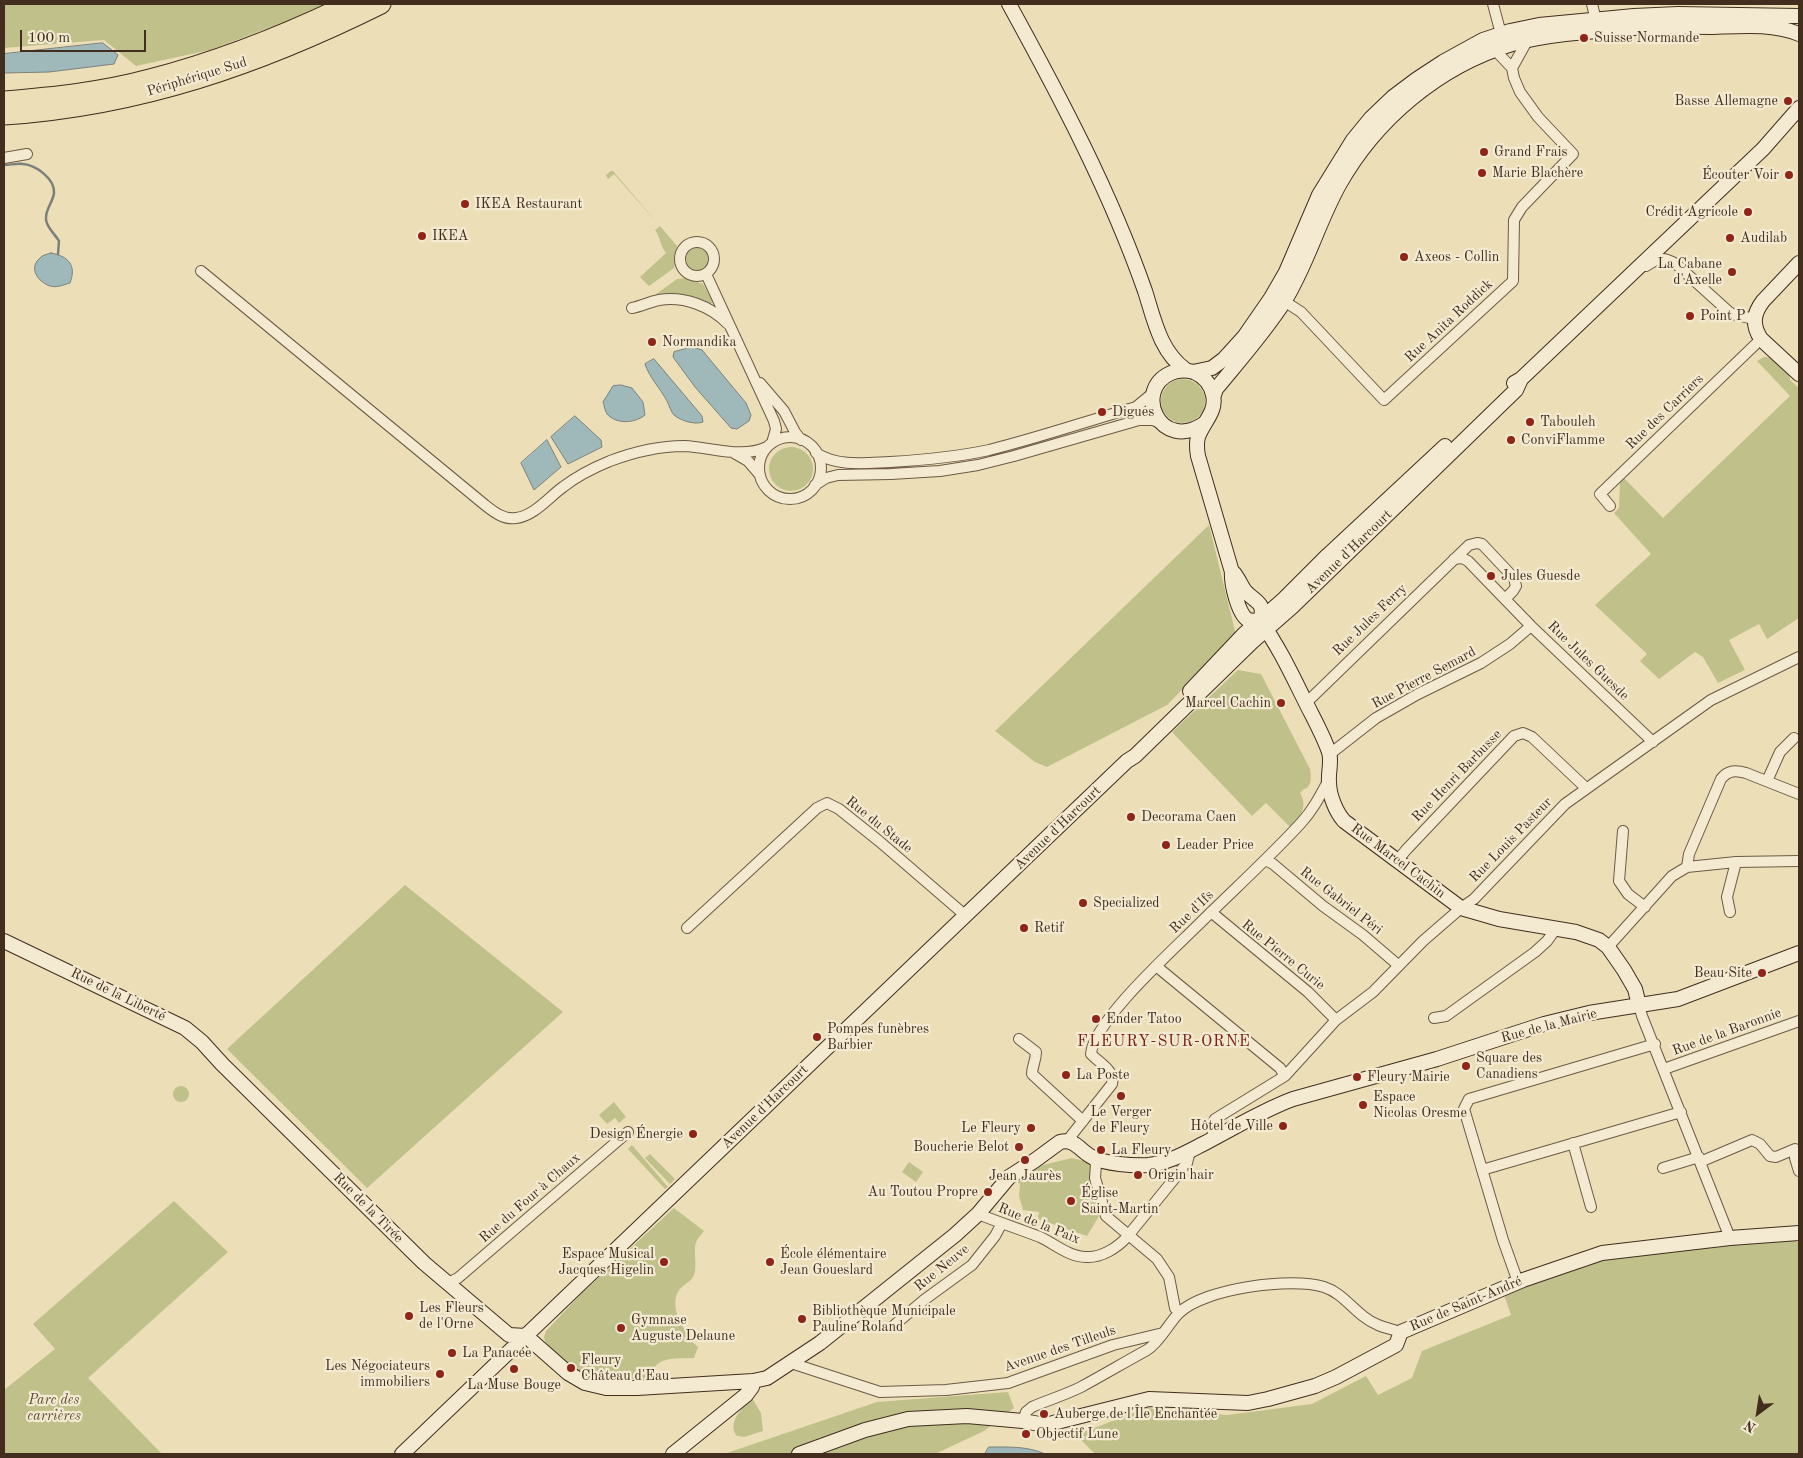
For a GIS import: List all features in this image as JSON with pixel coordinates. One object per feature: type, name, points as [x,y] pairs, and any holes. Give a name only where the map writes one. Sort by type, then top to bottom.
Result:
[{"type":"highway","name":"Périphérique Sud","points":[[4,101],[107,89],[149,80],[241,51],[349,4]]},
{"type":"highway","name":"Périphérique Sud","points":[[4,115],[75,107],[122,99],[172,87],[265,56],[381,4]]},
{"type":"street","points":[[1009,4],[1048,75],[1098,175],[1136,267],[1162,342],[1164,371],[1156,388],[1154,410],[1162,424]]},
{"type":"street","points":[[1493,4],[1501,34]]},
{"type":"street","points":[[1559,36],[1570,30],[1597,26],[1592,4]]},
{"type":"street","points":[[753,374],[784,411],[795,432],[802,440],[816,452],[830,460],[848,463],[919,460],[988,450],[1136,407],[1169,374],[1212,368],[1224,359],[1244,337],[1286,272],[1306,223],[1329,177],[1353,140],[1371,118],[1393,97],[1416,79],[1459,53],[1484,40],[1501,34],[1539,25],[1678,14],[1799,16]]},
{"type":"street","points":[[1198,456],[1197,441],[1212,412],[1216,389],[1263,332],[1284,301],[1308,255],[1331,201],[1363,147],[1395,113],[1424,89],[1449,73],[1495,50],[1527,41],[1559,36],[1650,27],[1761,26],[1789,30],[1799,34]]},
{"type":"street","points":[[1512,68],[1527,41]]},
{"type":"street","name":"Rue Anita Roddick","points":[[1284,301],[1301,312],[1384,400],[1513,280],[1514,220],[1522,207],[1573,154],[1538,117],[1520,92],[1512,68],[1495,50]]},
{"type":"street","name":"Avenue d'Harcourt","points":[[402,1454],[1127,761],[1131,753],[1237,641],[1292,607],[1516,390],[1521,380],[1763,149],[1798,108]]},
{"type":"street","points":[[4,158],[27,154]]},
{"type":"street","points":[[1632,274],[1663,258],[1676,264],[1732,314],[1754,319]]},
{"type":"street","points":[[1799,263],[1763,300],[1754,319],[1761,339],[1799,374]]},
{"type":"street","points":[[201,271],[491,510],[502,516],[513,519],[521,517],[531,512],[574,479],[600,465],[633,453],[672,446],[756,452],[783,438],[802,440]]},
{"type":"street","points":[[706,274],[774,421],[776,433],[759,463],[760,475]]},
{"type":"street","points":[[632,308],[661,300],[687,301],[700,305],[714,313],[724,320],[732,330]]},
{"type":"street","name":"Rue des Carriers","points":[[1610,506],[1600,494],[1761,339]]},
{"type":"street","points":[[1162,342],[1172,359],[1204,379],[1211,387],[1214,395]]},
{"type":"street","name":"Avenue d'Harcourt","points":[[1263,625],[1328,555],[1511,384],[1521,380]]},
{"type":"street","points":[[728,451],[748,461],[760,475],[769,491],[784,498],[794,499],[804,496],[815,485],[826,478],[838,475],[940,471],[978,465],[1139,420],[1153,420],[1180,432],[1198,456]]},
{"type":"street","points":[[1180,432],[1196,429],[1205,423]]},
{"type":"street","points":[[815,485],[820,472],[816,452]]},
{"type":"street","name":"Rue Marcel Cachin","points":[[1198,456],[1232,572],[1246,592],[1262,606],[1263,625],[1280,651],[1330,754],[1331,772],[1328,781],[1332,798],[1342,818],[1397,862],[1461,908],[1499,920],[1590,936],[1608,947]]},
{"type":"street","points":[[1454,559],[1469,545],[1482,544],[1514,578],[1513,591],[1505,599]]},
{"type":"street","name":"Rue Jules Guesde","points":[[1454,559],[1462,558],[1468,561],[1531,626],[1653,742]]},
{"type":"street","name":"Rue Jules Ferry","points":[[1306,703],[1454,559]]},
{"type":"street","name":"Rue Pierre Semard","points":[[1330,754],[1376,718],[1481,663],[1515,640],[1531,626]]},
{"type":"street","name":"Rue Louis Pasteur","points":[[1215,1138],[1211,1127],[1215,1119],[1286,1076],[1336,1020],[1372,992],[1398,965],[1461,908],[1474,899],[1565,804],[1711,700],[1799,657]]},
{"type":"street","name":"Rue Henri Barbusse","points":[[1397,862],[1406,850],[1514,736],[1523,733],[1532,737],[1586,788]]},
{"type":"street","points":[[1767,781],[1780,752],[1794,738]]},
{"type":"street","points":[[1687,867],[1689,854],[1724,775],[1732,771],[1738,771],[1799,794]]},
{"type":"street","name":"Rue d'Ifs","points":[[1067,1141],[1112,1084],[1113,1077],[1111,1072],[1091,1054],[1091,1045],[1140,982],[1303,821],[1328,781]]},
{"type":"street","name":"Rue du Stade","points":[[686,928],[818,808],[827,803],[835,806],[850,817],[966,916]]},
{"type":"street","points":[[1623,830],[1619,881],[1628,894],[1644,907]]},
{"type":"street","name":"Rue Gabriel Péri","points":[[1265,860],[1273,864],[1323,906],[1363,935],[1398,965]]},
{"type":"street","points":[[1730,1238],[1642,1016],[1635,989],[1608,947],[1672,876],[1687,867],[1736,862],[1799,861]]},
{"type":"street","points":[[1730,912],[1727,897],[1736,862]]},
{"type":"street","name":"Rue Pierre Curie","points":[[1211,912],[1308,992],[1336,1020]]},
{"type":"street","points":[[1434,1018],[1446,1016],[1536,952],[1555,930]]},
{"type":"street","name":"Rue de la Liberté","points":[[7,946],[185,1028],[202,1042],[222,1064]]},
{"type":"street","name":"Rue de la Mairie","points":[[1092,1157],[1114,1163],[1142,1165],[1160,1163],[1190,1151],[1282,1103],[1403,1069],[1544,1024],[1589,1013],[1678,999],[1799,953]]},
{"type":"street","points":[[1156,966],[1280,1068],[1286,1076]]},
{"type":"street","name":"Rue de la Baronnie","points":[[1664,1069],[1799,1021]]},
{"type":"street","points":[[1019,1039],[1036,1052],[1032,1074],[1083,1120]]},
{"type":"street","points":[[1518,1282],[1503,1240],[1464,1109],[1469,1100],[1654,1044]]},
{"type":"street","name":"Rue de la Tirée","points":[[222,1064],[424,1263],[509,1334],[526,1336]]},
{"type":"street","points":[[1482,1170],[1681,1112]]},
{"type":"street","name":"Rue du Four à Chaux","points":[[448,1283],[458,1278],[628,1132]]},
{"type":"street","points":[[1663,1168],[1699,1160],[1752,1140],[1760,1144],[1770,1156],[1776,1157],[1794,1149],[1799,1172]]},
{"type":"street","points":[[526,1336],[568,1373],[585,1383],[606,1388],[631,1389],[753,1381],[767,1378],[820,1344],[955,1235],[978,1214],[1005,1180],[1013,1173],[1034,1161],[1060,1142],[1067,1141],[1074,1142],[1092,1157],[1096,1164],[1095,1178],[1106,1216],[1156,1259],[1169,1277],[1175,1308],[1180,1312]]},
{"type":"street","points":[[1574,1143],[1591,1207]]},
{"type":"street","name":"Rue de la Paix","points":[[978,1214],[1041,1238],[1070,1254],[1087,1258],[1108,1252],[1128,1235],[1187,1163],[1190,1151]]},
{"type":"street","name":"Rue Neuve","points":[[892,1327],[972,1264],[995,1236],[1002,1223]]},
{"type":"street","name":"Rue de Saint-André","points":[[799,1454],[865,1430],[908,1419],[967,1416],[1045,1425],[1149,1399],[1248,1403],[1268,1399],[1315,1386],[1336,1377],[1396,1345],[1401,1332],[1518,1282],[1602,1253],[1730,1238],[1799,1233]]},
{"type":"street","points":[[1023,1421],[1026,1412],[1032,1407],[1080,1387],[1150,1348],[1180,1312],[1208,1296],[1262,1285],[1301,1282],[1331,1289],[1374,1324],[1401,1332]]},
{"type":"street","name":"Avenue des Tilleuls","points":[[791,1363],[880,1392],[946,1390],[1008,1383],[1113,1345],[1163,1333]]},
{"type":"street","points":[[672,1454],[746,1395],[752,1387],[753,1381]]},
{"type":"green space","points":[[4,4],[324,4],[300,16],[210,50],[136,66],[104,40],[4,48]]},
{"type":"green space","points":[[613,171],[658,224],[614,174],[608,179],[606,175]]},
{"type":"green space","points":[[660,226],[677,246],[674,268],[649,286],[640,277],[666,253],[655,230]]},
{"type":"green space","points":[[698,247],[707,250],[710,259],[707,268],[698,271],[689,268],[686,259],[689,250]]},
{"type":"green space","points":[[685,278],[703,284],[713,302],[709,305],[652,297],[677,279]]},
{"type":"green space","points":[[1764,357],[1772,358],[1799,388],[1799,618],[1767,639],[1759,624],[1729,640],[1745,670],[1718,683],[1703,657],[1695,652],[1659,679],[1640,661],[1647,654],[1595,605],[1651,554],[1614,513],[1619,508],[1620,481],[1624,478],[1663,518],[1790,396],[1757,361]]},
{"type":"green space","points":[[1179,379],[1187,379],[1199,385],[1205,401],[1199,417],[1187,423],[1179,423],[1167,417],[1161,405],[1161,397],[1167,385]]},
{"type":"green space","points":[[791,447],[803,451],[809,457],[813,469],[809,481],[803,487],[791,491],[779,487],[773,481],[769,469],[773,457],[779,451]]},
{"type":"green space","points":[[1209,525],[1236,635],[1167,705],[1047,767],[1035,762],[995,731]]},
{"type":"green space","points":[[1238,670],[1261,674],[1310,769],[1310,784],[1300,793],[1304,803],[1302,812],[1290,827],[1266,803],[1252,816],[1172,732]]},
{"type":"green space","points":[[405,885],[563,1012],[367,1188],[227,1049]]},
{"type":"green space","points":[[181,1086],[189,1094],[181,1102],[173,1094]]},
{"type":"green space","points":[[614,1102],[626,1117],[619,1123],[615,1118],[607,1124],[599,1115]]},
{"type":"green space","points":[[632,1145],[668,1187],[665,1189],[628,1149]]},
{"type":"green space","points":[[650,1154],[675,1179],[670,1184],[645,1158]]},
{"type":"green space","points":[[1072,1158],[1089,1162],[1101,1210],[1087,1236],[1038,1219],[1039,1212],[1023,1210],[1019,1196],[1020,1184],[1017,1182],[1020,1179],[1043,1165]]},
{"type":"green space","points":[[909,1162],[923,1172],[916,1182],[902,1172]]},
{"type":"green space","name":"Parc des carrières","points":[[174,1201],[228,1252],[88,1378],[162,1454],[4,1454],[4,1390],[55,1349],[33,1324]]},
{"type":"green space","points":[[674,1208],[704,1231],[696,1244],[694,1275],[680,1289],[675,1301],[677,1316],[680,1322],[693,1339],[691,1341],[698,1347],[694,1358],[673,1359],[661,1362],[652,1371],[649,1379],[658,1379],[658,1383],[617,1386],[592,1379],[561,1362],[547,1346],[544,1337],[546,1331],[580,1295]]},
{"type":"green space","points":[[1795,1233],[1796,1242],[1799,1242],[1799,1454],[1095,1454],[1076,1435],[1146,1408],[1227,1415],[1312,1404],[1366,1376],[1378,1395],[1412,1378],[1422,1351],[1511,1315],[1502,1289],[1602,1253]]},
{"type":"green space","points":[[1008,1392],[1014,1408],[984,1431],[935,1454],[724,1454],[877,1402]]},
{"type":"green space","points":[[752,1398],[761,1413],[763,1431],[744,1437],[737,1436],[733,1426],[740,1410]]},
{"type":"water","points":[[103,43],[118,55],[114,64],[49,72],[4,73],[4,54]]},
{"type":"water","points":[[51,253],[62,256],[70,262],[72,277],[70,283],[50,286],[38,278],[35,270],[36,262],[42,256]]},
{"type":"water","points":[[693,347],[702,350],[746,403],[751,415],[749,421],[737,429],[731,428],[695,387],[673,357],[674,352]]},
{"type":"water","points":[[654,359],[702,416],[703,422],[688,422],[673,414],[645,364]]},
{"type":"water","points":[[621,385],[632,388],[643,402],[645,415],[641,418],[626,422],[611,418],[607,414],[603,402],[613,386]]},
{"type":"water","points":[[575,416],[601,440],[602,447],[568,464],[551,437]]},
{"type":"water","points":[[547,440],[561,467],[534,490],[521,463]]},
{"type":"water","points":[[989,1447],[1025,1448],[1045,1454],[985,1454]]},
{"type":"waterway","points":[[4,165],[28,165],[39,170],[48,178],[54,193],[47,212],[46,222],[59,241],[58,254]]},
{"type":"place","name":"Suisse Normande","points":[[1584,38]]},
{"type":"place","name":"Basse Allemagne","points":[[1788,101]]},
{"type":"place","name":"Grand Frais","points":[[1484,152]]},
{"type":"place","name":"Marie Blachère","points":[[1482,173]]},
{"type":"place","name":"Écouter Voir","points":[[1789,175]]},
{"type":"place","name":"IKEA Restaurant","points":[[465,204]]},
{"type":"place","name":"Crédit Agricole","points":[[1748,212]]},
{"type":"place","name":"IKEA","points":[[422,236]]},
{"type":"place","name":"Audilab","points":[[1730,238]]},
{"type":"place","name":"Axeos - Collin","points":[[1404,257]]},
{"type":"place","name":"La Cabane d'Axelle","points":[[1732,272]]},
{"type":"place","name":"Point P","points":[[1690,316]]},
{"type":"place","name":"Normandika","points":[[652,342]]},
{"type":"place","name":"Digues","points":[[1102,412]]},
{"type":"place","name":"Tabouleh","points":[[1530,422]]},
{"type":"place","name":"ConviFlamme","points":[[1511,440]]},
{"type":"place","name":"Jules Guesde","points":[[1491,576]]},
{"type":"place","name":"Marcel Cachin","points":[[1281,703]]},
{"type":"place","name":"Decorama Caen","points":[[1131,817]]},
{"type":"place","name":"Leader Price","points":[[1166,845]]},
{"type":"place","name":"Specialized","points":[[1083,903]]},
{"type":"place","name":"Retif","points":[[1024,928]]},
{"type":"place","name":"Beau Site","points":[[1762,973]]},
{"type":"place","name":"Ender Tatoo","points":[[1096,1019]]},
{"type":"place","name":"Pompes funèbres Barbier","points":[[817,1037]]},
{"type":"place","name":"Square des Canadiens","points":[[1466,1066]]},
{"type":"place","name":"La Poste","points":[[1066,1075]]},
{"type":"place","name":"Fleury Mairie","points":[[1357,1077]]},
{"type":"place","name":"Le Verger de Fleury","points":[[1121,1096]]},
{"type":"place","name":"Espace Nicolas Oresme","points":[[1363,1105]]},
{"type":"place","name":"Hôtel de Ville","points":[[1283,1126]]},
{"type":"place","name":"Le Fleury","points":[[1031,1128]]},
{"type":"place","name":"Design Énergie","points":[[693,1134]]},
{"type":"place","name":"Boucherie Belot","points":[[1019,1147]]},
{"type":"place","name":"La Fleury","points":[[1101,1150]]},
{"type":"place","name":"Jean Jaurès","points":[[1025,1160]]},
{"type":"place","name":"Origin'hair","points":[[1138,1175]]},
{"type":"place","name":"Au Toutou Propre","points":[[988,1192]]},
{"type":"place","name":"Église Saint-Martin","points":[[1071,1201]]},
{"type":"place","name":"Espace Musical Jacques Higelin","points":[[664,1262]]},
{"type":"place","name":"École élémentaire Jean Goueslard","points":[[770,1262]]},
{"type":"place","name":"Les Fleurs de l'Orne","points":[[409,1316]]},
{"type":"place","name":"Bibliothèque Municipale Pauline Roland","points":[[802,1319]]},
{"type":"place","name":"Gymnase Auguste Delaune","points":[[621,1328]]},
{"type":"place","name":"La Panacée","points":[[452,1353]]},
{"type":"place","name":"Fleury Château d'Eau","points":[[571,1368]]},
{"type":"place","name":"La Muse Bouge","points":[[514,1369]]},
{"type":"place","name":"Les Négociateurs immobiliers","points":[[440,1374]]},
{"type":"place","name":"Auberge de l'Île Enchantée","points":[[1044,1414]]},
{"type":"place","name":"Objectif Lune","points":[[1026,1434]]},
{"type":"district","name":"FLEURY-SUR-ORNE","points":[[1164,1042]]}]
